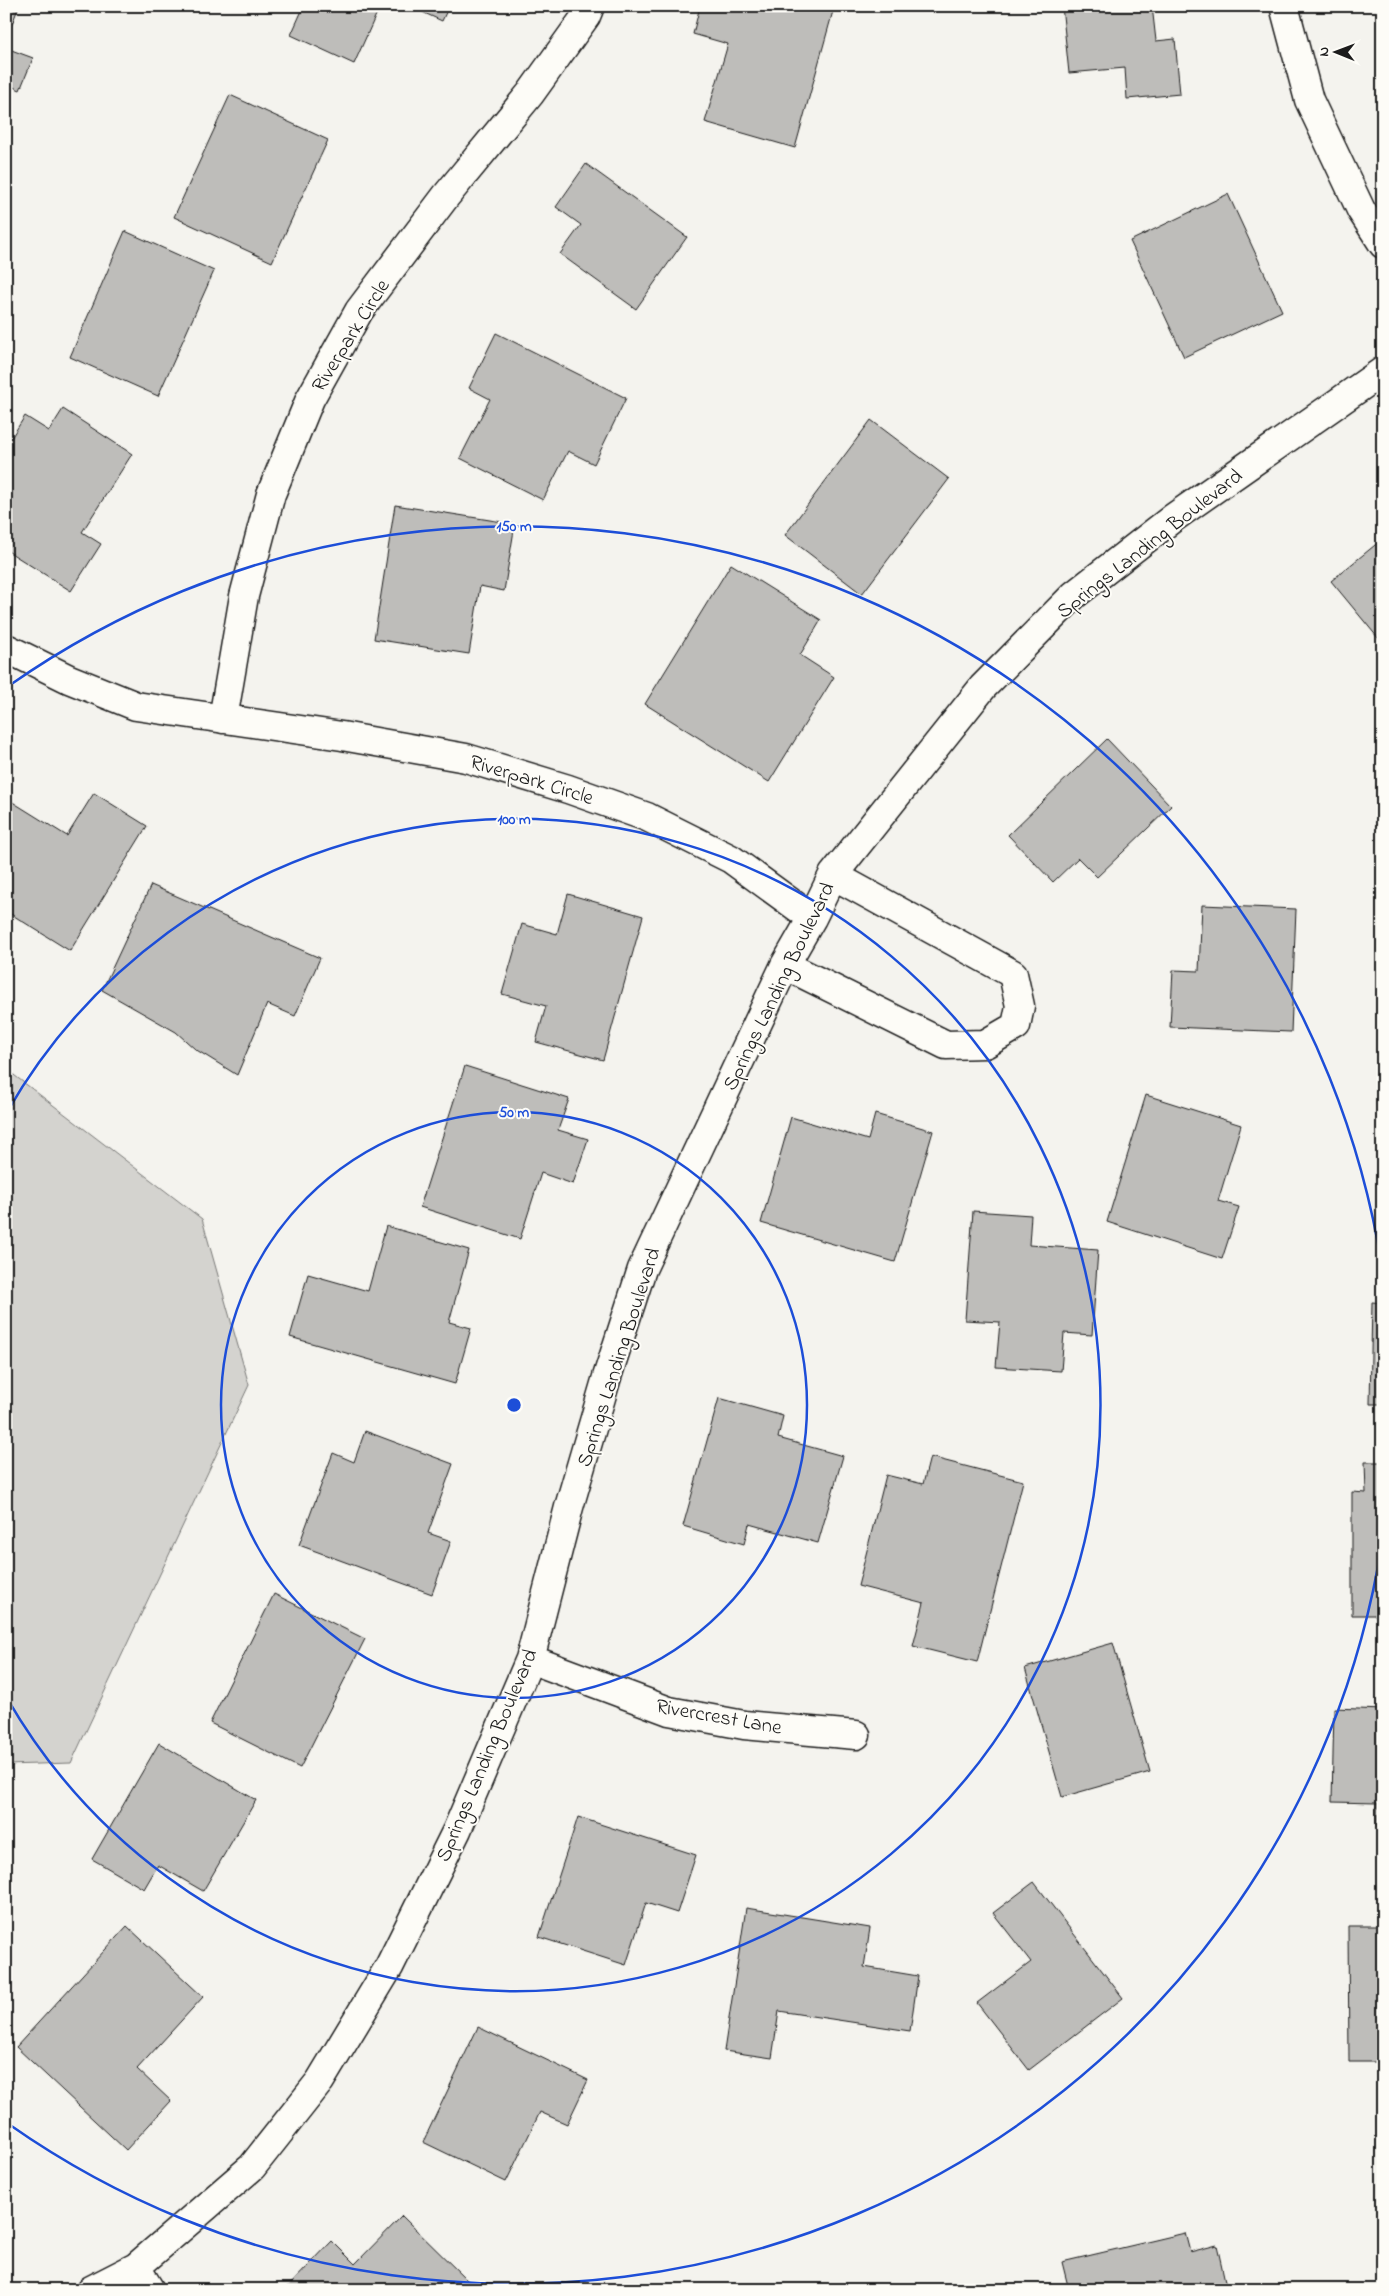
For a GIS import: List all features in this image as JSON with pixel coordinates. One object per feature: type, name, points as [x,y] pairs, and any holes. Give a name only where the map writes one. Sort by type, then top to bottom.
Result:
[{"type":"street","name":"Riverpark Circle","points":[[223,719],[244,596],[271,494],[310,400],[359,311],[446,196],[530,94],[586,16],[590,6]]},
{"type":"street","points":[[1284,6],[1309,100],[1361,210],[1383,244]]},
{"type":"street","name":"Springs Landing Boulevard","points":[[91,2290],[143,2278],[252,2167],[320,2082],[389,1967],[457,1830],[530,1659],[572,1497],[607,1377],[642,1268],[785,965],[812,918],[833,875],[983,687],[1074,595],[1173,518],[1383,372]]},
{"type":"street","name":"Riverpark Circle","points":[[6,648],[69,679],[136,706],[342,736],[466,758],[568,790],[647,817],[731,859],[812,918]]},
{"type":"street","points":[[785,965],[946,1045],[985,1044],[1016,1026],[1020,1006],[1013,974],[833,875]]},
{"type":"street","name":"Rivercrest Lane","points":[[530,1659],[669,1711],[744,1725],[856,1735]]},
{"type":"shaded area","points":[[6,1069],[202,1219],[249,1385],[71,1763],[6,1765]]},
{"type":"building","points":[[6,6],[19,6],[6,39]]},
{"type":"building","points":[[304,6],[380,6],[354,64],[291,35]]},
{"type":"building","points":[[409,6],[449,6],[442,21]]},
{"type":"building","points":[[700,6],[817,6],[833,11],[795,148],[705,122],[728,44],[693,34]]},
{"type":"building","points":[[1062,6],[1152,6],[1156,41],[1175,39],[1180,94],[1127,99],[1125,68],[1069,73]]},
{"type":"building","points":[[6,48],[33,58],[20,90],[6,84]]},
{"type":"building","points":[[230,95],[328,140],[272,262],[174,217]]},
{"type":"building","points":[[586,164],[687,237],[636,309],[560,254],[581,225],[556,207]]},
{"type":"building","points":[[1228,194],[1282,311],[1184,357],[1130,241]]},
{"type":"building","points":[[125,231],[214,271],[158,396],[70,357]]},
{"type":"building","points":[[496,333],[626,398],[594,464],[568,451],[543,500],[460,458],[490,399],[469,388]]},
{"type":"building","points":[[63,409],[132,454],[82,532],[101,544],[71,591],[6,550],[6,446],[25,416],[49,431]]},
{"type":"building","points":[[871,420],[949,479],[862,594],[785,535]]},
{"type":"building","points":[[395,505],[515,524],[504,591],[480,586],[469,654],[374,639]]},
{"type":"building","points":[[1380,541],[1383,545],[1383,644],[1331,581]]},
{"type":"building","points":[[731,564],[821,620],[800,655],[834,677],[769,782],[645,704]]},
{"type":"building","points":[[1107,739],[1171,806],[1097,877],[1078,858],[1053,882],[1008,835]]},
{"type":"building","points":[[94,793],[147,826],[70,951],[6,911],[6,798],[67,836]]},
{"type":"building","points":[[151,885],[320,958],[295,1016],[267,1004],[237,1075],[195,1049],[176,1032],[102,990]]},
{"type":"building","points":[[568,894],[643,916],[603,1060],[536,1042],[546,1006],[502,994],[522,924],[557,934]]},
{"type":"building","points":[[1202,905],[1296,909],[1291,1032],[1170,1027],[1173,970],[1199,971]]},
{"type":"building","points":[[465,1066],[569,1099],[558,1130],[588,1139],[573,1184],[541,1173],[520,1239],[420,1207]]},
{"type":"building","points":[[1146,1095],[1241,1125],[1218,1201],[1239,1207],[1222,1259],[1107,1222]]},
{"type":"building","points":[[875,1114],[933,1131],[895,1262],[761,1223],[791,1117],[868,1140]]},
{"type":"building","points":[[973,1211],[1031,1215],[1029,1245],[1098,1250],[1092,1335],[1064,1333],[1061,1371],[996,1367],[1000,1322],[965,1320]]},
{"type":"building","points":[[386,1226],[469,1250],[449,1322],[471,1328],[455,1384],[290,1337],[308,1274],[368,1291]]},
{"type":"building","points":[[1372,1302],[1383,1303],[1383,1404],[1370,1404]]},
{"type":"building","points":[[719,1398],[783,1416],[778,1438],[843,1456],[818,1543],[749,1524],[744,1544],[683,1526]]},
{"type":"building","points":[[365,1431],[453,1464],[428,1533],[451,1541],[432,1594],[299,1545],[333,1453],[354,1462]]},
{"type":"building","points":[[930,1457],[1023,1481],[977,1662],[913,1646],[924,1603],[858,1586],[886,1475],[923,1484]]},
{"type":"building","points":[[1365,1462],[1383,1462],[1383,1615],[1352,1615],[1352,1492],[1366,1493]]},
{"type":"building","points":[[274,1594],[365,1639],[300,1768],[210,1723]]},
{"type":"building","points":[[1113,1643],[1150,1772],[1062,1797],[1025,1668]]},
{"type":"building","points":[[1334,1708],[1383,1710],[1383,1829],[1377,1828],[1377,1803],[1332,1802]]},
{"type":"building","points":[[159,1743],[256,1800],[203,1891],[158,1865],[144,1889],[92,1859]]},
{"type":"building","points":[[578,1817],[696,1855],[677,1913],[646,1903],[626,1965],[539,1937]]},
{"type":"building","points":[[1034,1882],[1123,1998],[1029,2070],[977,2003],[1031,1962],[993,1913]]},
{"type":"building","points":[[746,1908],[870,1928],[864,1967],[918,1976],[910,2031],[779,2011],[772,2058],[724,2051]]},
{"type":"building","points":[[127,1926],[203,1997],[137,2069],[171,2101],[126,2150],[16,2047]]},
{"type":"building","points":[[1348,1926],[1383,1926],[1383,2062],[1349,2062]]},
{"type":"building","points":[[478,2027],[588,2080],[567,2124],[540,2112],[506,2182],[423,2142]]},
{"type":"building","points":[[402,2216],[470,2283],[463,2290],[290,2290],[287,2288],[332,2241],[355,2264]]},
{"type":"building","points":[[1185,2233],[1190,2252],[1217,2245],[1227,2290],[1069,2290],[1062,2262]]}]
